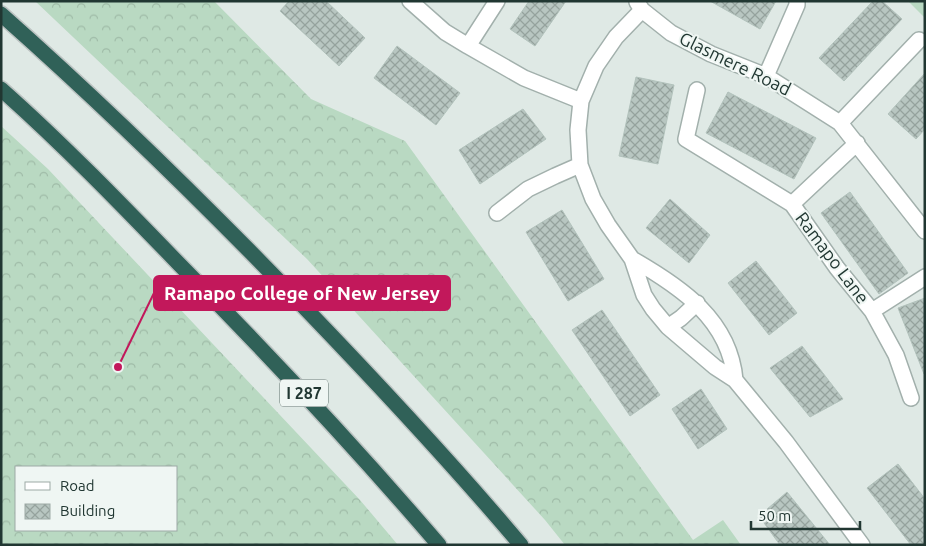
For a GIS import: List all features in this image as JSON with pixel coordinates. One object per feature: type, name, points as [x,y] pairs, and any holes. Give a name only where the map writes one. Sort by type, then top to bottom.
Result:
[{"type":"highway","points":[[1,14],[122,124],[231,231],[400,408],[522,545]]},
{"type":"highway","name":"I 287","points":[[1,89],[77,159],[243,329],[356,450],[439,545]]},
{"type":"street","points":[[410,1],[445,32],[468,46],[524,78],[581,101]]},
{"type":"street","points":[[468,46],[497,1]]},
{"type":"street","points":[[766,76],[788,29],[797,5],[796,1]]},
{"type":"street","points":[[639,6],[596,66],[581,101],[578,130],[580,165],[593,199],[608,225],[632,259],[644,295],[653,309],[668,327],[715,367],[735,380],[786,442],[862,545]]},
{"type":"street","name":"Glasmere Road","points":[[639,6],[671,33],[711,54],[766,76],[840,123],[925,231]]},
{"type":"street","points":[[840,123],[918,40]]},
{"type":"street","name":"Ramapo Lane","points":[[697,90],[686,139],[792,204],[837,268],[872,311],[896,355],[911,398]]},
{"type":"street","name":"Ramapo Lane","points":[[792,204],[857,143]]},
{"type":"street","points":[[498,213],[528,190],[580,165]]},
{"type":"street","points":[[632,259],[696,303],[714,322],[734,367],[735,380]]},
{"type":"street","name":"Ramapo Lane","points":[[872,311],[925,277]]},
{"type":"street","points":[[668,327],[681,318],[696,303]]},
{"type":"green space","points":[[35,1],[214,1],[311,99],[405,141],[693,540],[723,520],[741,545],[565,545],[545,520],[307,259]]},
{"type":"green space","points":[[908,1],[925,1],[925,18]]},
{"type":"green space","points":[[1,126],[48,169],[360,500],[398,545],[1,545]]},
{"type":"building","points":[[289,1],[326,1],[365,38],[339,66],[280,11]]},
{"type":"building","points":[[529,1],[566,1],[535,46],[510,29]]},
{"type":"building","points":[[710,1],[776,1],[760,29]]},
{"type":"building","points":[[873,1],[882,1],[902,19],[844,81],[819,58]]},
{"type":"building","points":[[397,46],[460,93],[436,125],[374,78]]},
{"type":"building","points":[[925,73],[925,129],[916,139],[888,114]]},
{"type":"building","points":[[636,77],[674,85],[658,164],[619,156]]},
{"type":"building","points":[[728,92],[816,138],[794,179],[706,133]]},
{"type":"building","points":[[523,109],[546,139],[480,184],[459,150]]},
{"type":"building","points":[[850,192],[908,273],[879,294],[821,213]]},
{"type":"building","points":[[670,199],[710,235],[689,263],[646,228]]},
{"type":"building","points":[[562,210],[604,279],[568,301],[526,232]]},
{"type":"building","points":[[756,261],[797,313],[769,335],[728,283]]},
{"type":"building","points":[[925,298],[925,374],[924,374],[898,308]]},
{"type":"building","points":[[602,310],[660,395],[630,416],[572,330]]},
{"type":"building","points":[[802,346],[843,399],[810,417],[770,368]]},
{"type":"building","points":[[701,389],[727,429],[698,449],[672,409]]},
{"type":"building","points":[[898,464],[925,499],[925,545],[911,545],[867,488]]},
{"type":"building","points":[[787,492],[830,545],[780,545],[759,516]]},
{"type":"place","name":"Ramapo College of New Jersey","points":[[118,367]]}]
